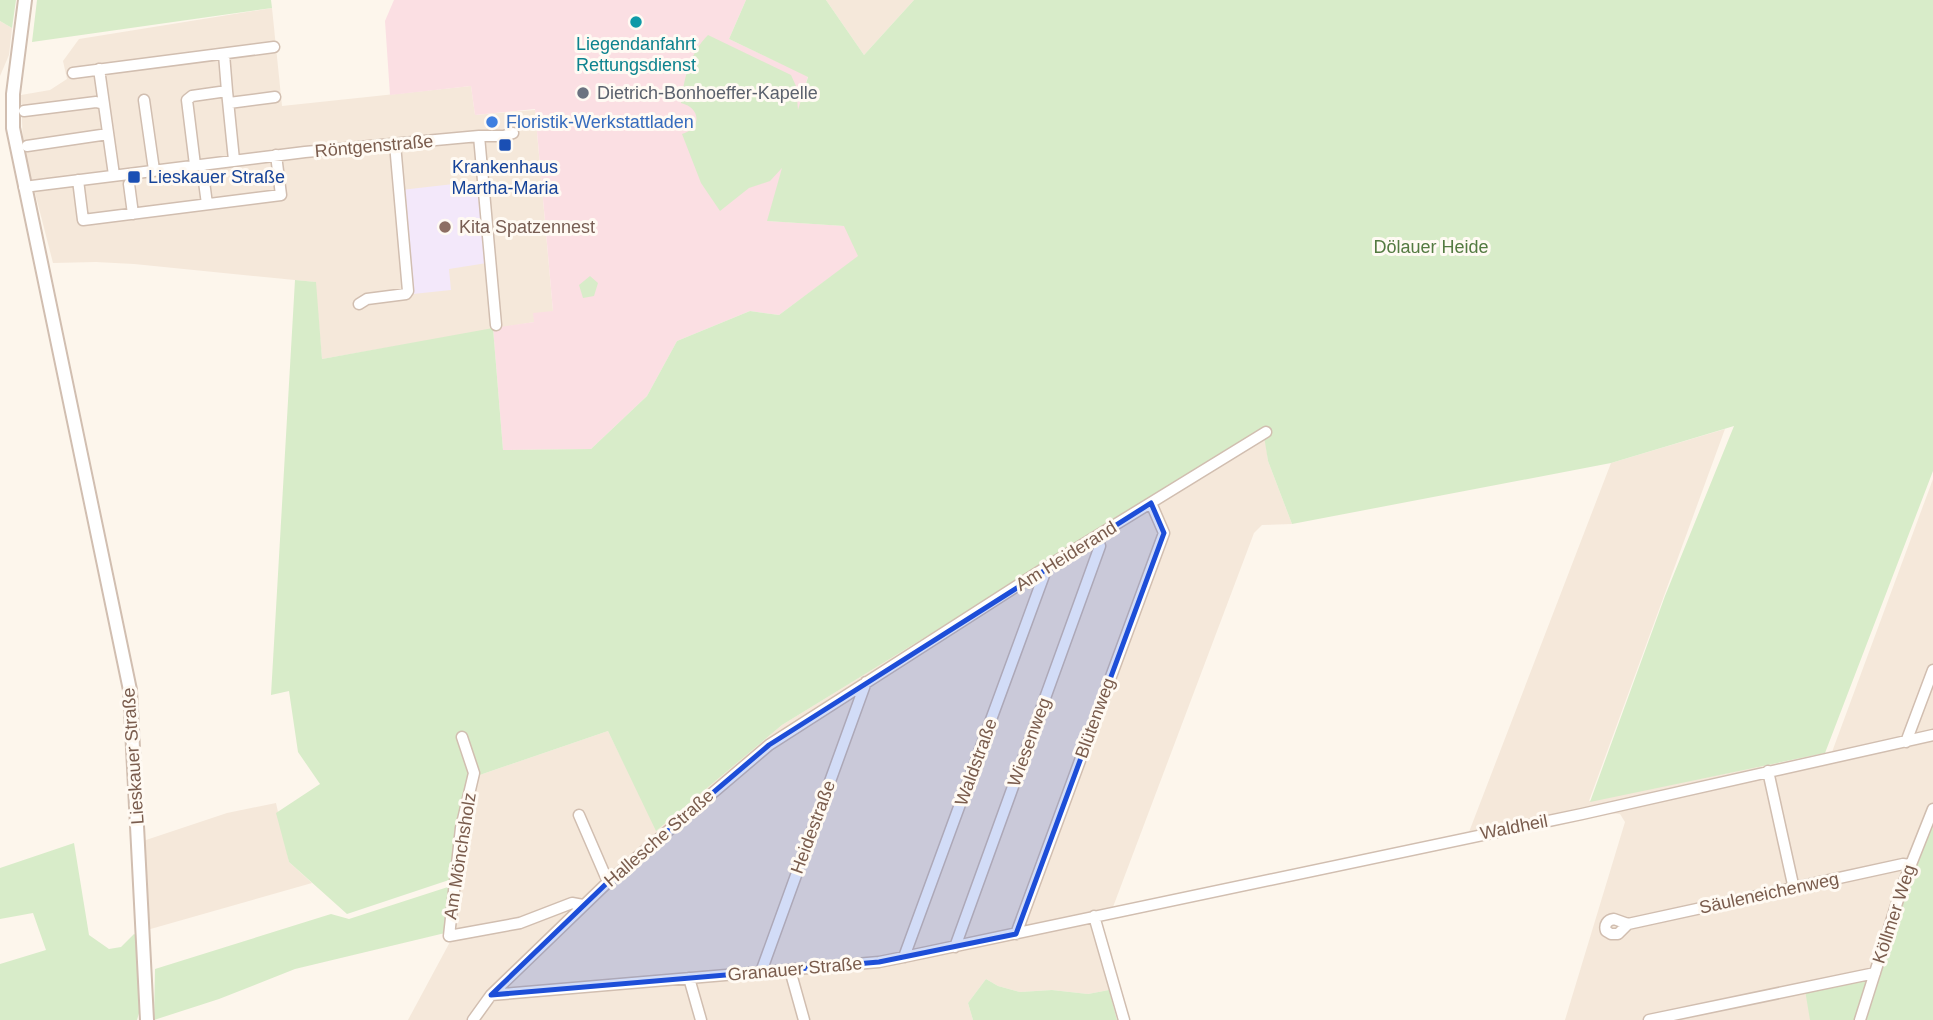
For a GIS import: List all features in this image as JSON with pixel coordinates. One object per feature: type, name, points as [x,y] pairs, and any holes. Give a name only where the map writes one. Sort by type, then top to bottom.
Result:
[{"type":"street","name":"Lieskauer Straße","points":[[25,0],[13,111],[16,150],[130,690],[147,1020]]},
{"type":"street","points":[[73,73],[274,47]]},
{"type":"street","points":[[224,54],[234,160]]},
{"type":"street","points":[[99,69],[114,175]]},
{"type":"street","points":[[195,165],[187,100],[192,96],[227,91]]},
{"type":"street","points":[[229,103],[275,97]]},
{"type":"street","points":[[144,100],[154,170]]},
{"type":"street","points":[[24,111],[96,102],[104,104]]},
{"type":"street","name":"Röntgenstraße","points":[[24,187],[276,155],[479,136],[505,136],[513,133]]},
{"type":"street","points":[[27,146],[108,134]]},
{"type":"street","points":[[479,136],[496,325]]},
{"type":"street","points":[[359,304],[367,299],[406,294],[408,291],[395,144]]},
{"type":"street","points":[[78,180],[83,220],[133,214],[281,195],[276,155]]},
{"type":"street","points":[[203,174],[207,204]]},
{"type":"street","points":[[129,184],[133,214]]},
{"type":"street","name":"Am Heiderand","points":[[866,682],[1266,432]]},
{"type":"street","name":"Blütenweg","points":[[1016,934],[1164,533],[1151,503]]},
{"type":"street","name":"Wiesenweg","points":[[955,947],[1100,546],[1097,537]]},
{"type":"street","name":"Waldstraße","points":[[904,957],[1048,566]]},
{"type":"street","points":[[1906,742],[1933,670]]},
{"type":"street","name":"Hallesche Straße","points":[[473,1020],[491,995],[608,881],[769,745],[866,682]]},
{"type":"street","name":"Heidestraße","points":[[761,972],[866,682]]},
{"type":"street","name":"Waldheil","points":[[1094,916],[1582,814],[1933,735]]},
{"type":"street","name":"Am Mönchsholz","points":[[462,737],[474,773],[461,828],[449,936],[520,923],[572,903],[583,905]]},
{"type":"street","points":[[1768,771],[1794,889]]},
{"type":"street","name":"Köllmer Weg","points":[[1860,1020],[1910,865],[1933,809]]},
{"type":"street","points":[[579,815],[608,881]]},
{"type":"street","name":"Säuleneichenweg","points":[[1628,924],[1903,864],[1910,865]]},
{"type":"street","points":[[1094,916],[1124,1020]]},
{"type":"street","name":"Granauer Straße","points":[[491,995],[790,970],[904,957],[1094,916]]},
{"type":"street","points":[[790,970],[804,1020]]},
{"type":"street","points":[[1649,1020],[1875,973]]},
{"type":"street","points":[[689,978],[701,1020]]},
{"type":"highlighted area","points":[[1151,503],[1164,533],[1016,934],[879,962],[491,995],[608,882],[769,745]]},
{"type":"shaded area","points":[[394,0],[746,0],[729,39],[808,76],[768,221],[845,226],[859,256],[779,315],[750,311],[677,341],[647,396],[591,449],[503,450],[493,328],[534,322],[533,313],[553,311],[535,109],[475,115],[471,86],[390,95],[385,21]]},
{"type":"shaded area","points":[[826,0],[914,0],[864,55]]},
{"type":"shaded area","points":[[272,8],[282,106],[471,86],[475,115],[535,110],[553,311],[534,322],[322,359],[315,282],[134,264],[53,263],[23,146],[21,95],[50,90],[67,79],[63,61],[79,39]]},
{"type":"shaded area","points":[[0,21],[12,28],[9,55],[0,76]]},
{"type":"shaded area","name":"Kita Spatzennest","points":[[480,181],[487,263],[449,269],[451,290],[413,294],[401,190]]},
{"type":"shaded area","points":[[1264,429],[1268,461],[1292,524],[1262,525],[1254,533],[1113,907],[1089,913],[1109,990],[1088,994],[1052,990],[1020,992],[998,986],[986,979],[968,1003],[973,1020],[408,1020],[451,940],[471,778],[608,731],[657,830],[782,725]]},
{"type":"shaded area","points":[[1725,429],[1589,801],[1832,752],[1933,479],[1933,823],[1917,861],[1863,1020],[1565,1020],[1625,822],[1620,814],[1609,813],[1464,845],[1611,463]]},
{"type":"shaded area","points":[[276,803],[289,862],[312,883],[147,930],[143,841],[227,813]]},
{"type":"green space","points":[[0,0],[16,0],[12,28],[0,21]]},
{"type":"green space","points":[[37,0],[271,0],[272,8],[32,42]]},
{"type":"green space","name":"Dölauer Heide","points":[[746,0],[826,0],[864,55],[914,0],[1933,0],[1933,471],[1825,753],[1590,802],[1665,596],[1734,426],[1611,463],[1292,524],[1268,461],[1263,430],[782,725],[656,831],[608,731],[471,778],[452,879],[347,914],[289,862],[276,813],[320,784],[298,752],[289,691],[271,695],[295,280],[316,282],[322,359],[493,328],[503,450],[591,449],[647,396],[677,341],[750,311],[779,315],[858,256],[844,226],[767,221],[782,168],[770,181],[749,188],[720,211],[701,183],[682,134],[693,127],[697,118],[692,109],[681,103],[689,66],[708,35],[791,75],[796,86],[798,110],[808,77],[729,39]]},
{"type":"green space","points":[[590,276],[598,283],[594,296],[583,298],[579,285]]},
{"type":"green space","points":[[1933,823],[1933,1020],[1863,1020],[1917,861]]},
{"type":"green space","points":[[74,843],[89,935],[109,949],[121,947],[134,934],[138,936],[140,1010],[137,1020],[0,1020],[0,964],[46,950],[33,913],[0,919],[0,868]]},
{"type":"green space","points":[[451,886],[445,933],[295,969],[219,999],[154,1020],[155,969],[331,914],[349,919]]},
{"type":"green space","points":[[1872,976],[1856,1020],[1810,1020],[1805,990]]},
{"type":"green space","points":[[986,979],[998,986],[1020,992],[1052,990],[1088,994],[1109,990],[1117,1020],[973,1020],[968,1003]]},
{"type":"place","name":"Liegendanfahrt Rettungsdienst","points":[[636,22]]},
{"type":"place","name":"Dietrich-Bonhoeffer-Kapelle","points":[[583,93]]},
{"type":"place","name":"Floristik-Werkstattladen","points":[[492,122]]},
{"type":"place","name":"Krankenhaus Martha-Maria","points":[[505,145]]},
{"type":"place","name":"Lieskauer Straße","points":[[134,177]]},
{"type":"place","name":"Kita Spatzennest","points":[[445,227]]}]
